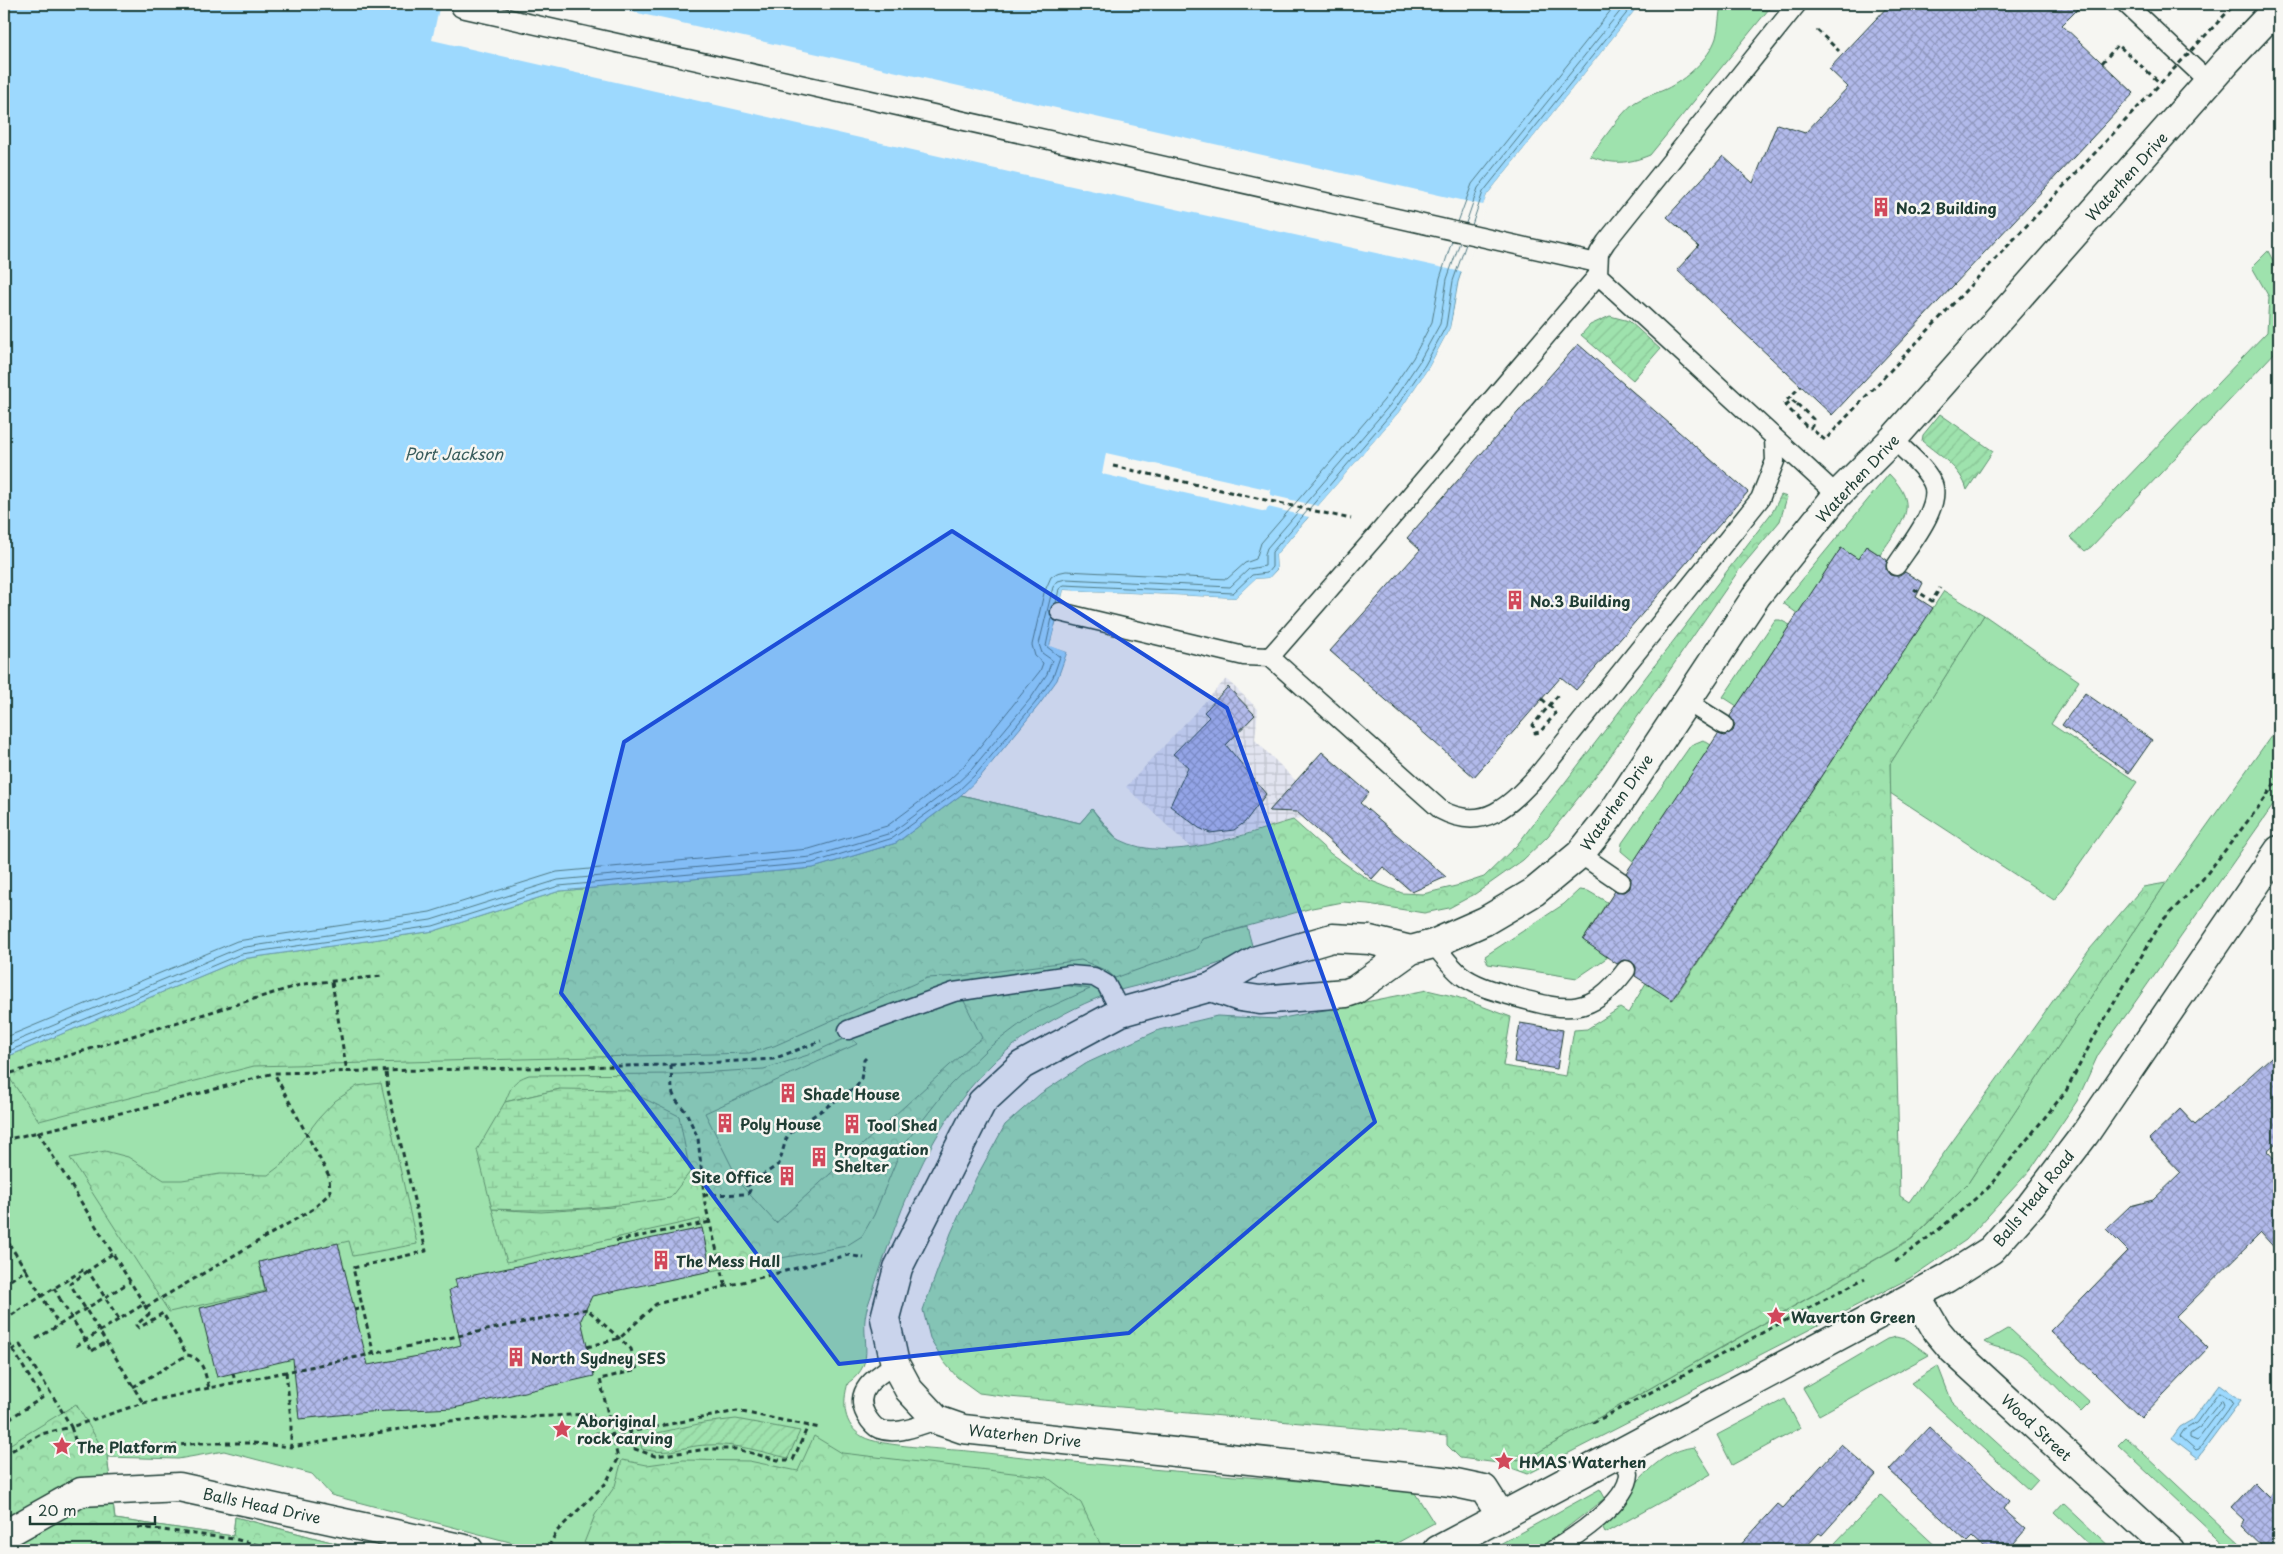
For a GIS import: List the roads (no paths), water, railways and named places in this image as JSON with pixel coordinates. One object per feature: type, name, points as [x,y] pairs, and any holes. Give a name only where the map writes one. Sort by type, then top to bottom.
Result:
[{"type":"street","name":"Waterhen Drive","points":[[1211,987],[1240,997],[1260,1000],[1355,990],[1422,947],[1485,921],[1534,892],[1580,854],[1610,815],[1757,595],[1838,495],[1893,438],[2209,82],[2279,6]]},
{"type":"street","name":"Balls Head Road","points":[[1438,1550],[1916,1295],[1963,1269],[1991,1250],[2031,1205],[2085,1134],[2279,850]]},
{"type":"street","name":"Waterhen Drive","points":[[1422,947],[1370,940],[1332,938],[1257,960],[1211,987],[1121,1012],[1022,1065],[982,1102],[898,1268],[885,1318],[895,1364],[909,1390],[937,1420],[964,1429],[1451,1482],[1484,1489],[1501,1516]]},
{"type":"street","name":"Wood Street","points":[[1916,1295],[1937,1331],[1953,1350],[2170,1550]]},
{"type":"street","name":"Balls Head Drive","points":[[4,1535],[81,1492],[179,1487],[469,1550]]},
{"type":"lane","points":[[1270,657],[1375,537],[1598,269],[1599,253],[1606,242],[1797,4]]},
{"type":"lane","points":[[2126,4],[2209,82]]},
{"type":"lane","points":[[461,8],[1598,269],[1774,439],[1838,495]]},
{"type":"lane","points":[[1893,438],[1933,483],[1935,497],[1931,510],[1896,566]]},
{"type":"lane","points":[[1060,612],[1244,656],[1270,657],[1441,810],[1462,818],[1477,819],[1489,816],[1513,800],[1538,775],[1760,499],[1775,461],[1774,439]]},
{"type":"lane","points":[[1686,701],[1724,725]]},
{"type":"lane","points":[[1580,854],[1621,882]]},
{"type":"lane","points":[[1422,947],[1483,988],[1557,1008],[1575,1008],[1603,996],[1626,970]]},
{"type":"lane","points":[[848,1030],[954,992],[1070,974],[1094,977],[1106,984],[1121,1012]]},
{"type":"lane","points":[[895,1364],[873,1378],[867,1386],[863,1396],[864,1412],[870,1421],[878,1429],[898,1431],[937,1420]]},
{"type":"lane","points":[[1553,1550],[1583,1532],[1614,1503],[1628,1482],[1630,1472],[1619,1454]]},
{"type":"water","name":"Port Jackson","points":[[4,4],[1640,4],[1487,195],[1458,282],[1450,328],[1429,367],[1399,412],[1276,555],[1277,569],[1269,578],[1255,579],[1235,598],[1064,590],[1050,645],[1067,652],[1057,680],[980,777],[961,795],[896,843],[813,868],[560,891],[434,931],[242,959],[4,1058]]},
{"type":"water","points":[[2219,1384],[2241,1400],[2198,1458],[2172,1438],[2180,1427],[2192,1420]]},
{"type":"place","name":"No.2 Building","points":[[1881,207]]},
{"type":"place","name":"No.3 Building","points":[[1515,600]]},
{"type":"place","name":"Shade House","points":[[788,1093]]},
{"type":"place","name":"Poly House","points":[[725,1123]]},
{"type":"place","name":"Tool Shed","points":[[852,1124]]},
{"type":"place","name":"Propagation Shelter","points":[[819,1157]]},
{"type":"place","name":"Site Office","points":[[787,1176]]},
{"type":"place","name":"The Mess Hall","points":[[661,1260]]},
{"type":"place","name":"Waverton Green","points":[[1776,1316]]},
{"type":"place","name":"North Sydney SES","points":[[516,1357]]},
{"type":"place","name":"Aboriginal rock carving","points":[[562,1429]]},
{"type":"place","name":"The Platform","points":[[62,1446]]},
{"type":"place","name":"HMAS Waterhen","points":[[1504,1461]]}]
